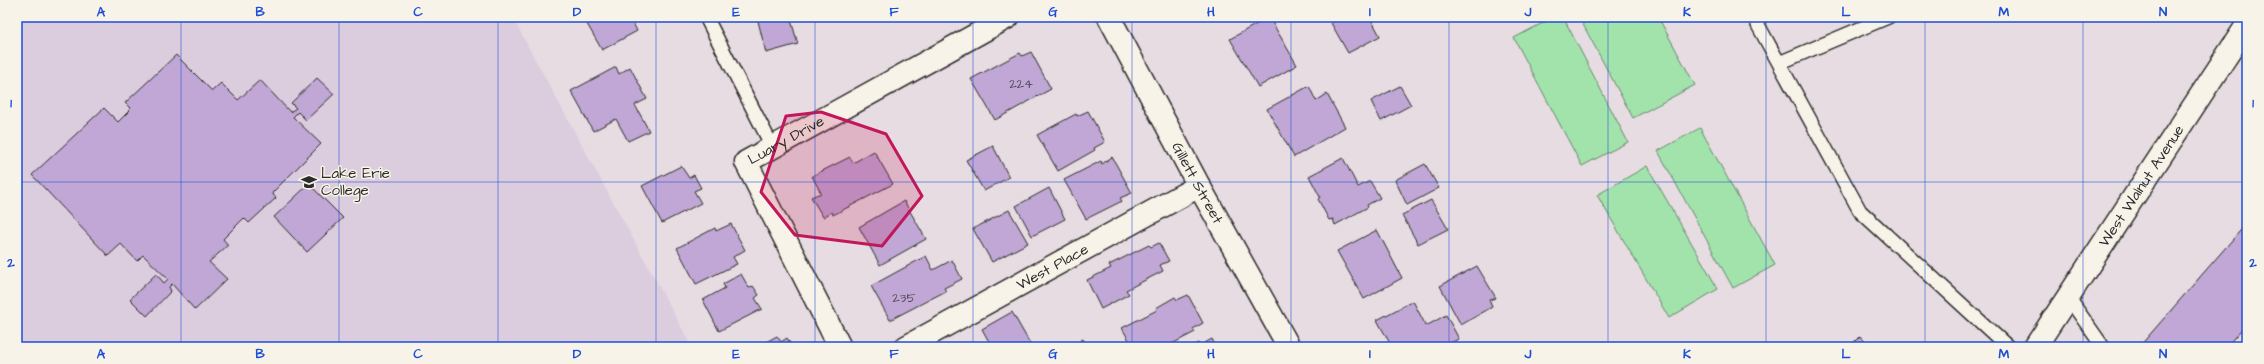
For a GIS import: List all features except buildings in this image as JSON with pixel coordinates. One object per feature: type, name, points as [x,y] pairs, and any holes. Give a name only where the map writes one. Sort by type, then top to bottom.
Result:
[{"type":"street","name":"Luary Drive","points":[[840,347],[746,162],[1008,17]]},
{"type":"street","name":"Gillett Street","points":[[1109,17],[1199,186],[1289,347]]},
{"type":"street","name":"West Walnut Avenue","points":[[2035,347],[2247,25]]},
{"type":"street","name":"West Place","points":[[906,347],[1199,186]]},
{"type":"lane","points":[[706,17],[773,148]]},
{"type":"lane","points":[[1756,17],[1758,25],[1860,211],[2008,347]]},
{"type":"lane","points":[[1779,63],[1888,17]]},
{"type":"lane","points":[[2068,297],[2103,347]]},
{"type":"highlighted area","points":[[821,112],[886,134],[922,196],[882,246],[795,235],[761,192],[786,116]]},
{"type":"shaded area","name":"Lake Erie College","points":[[17,17],[512,17],[692,347],[17,347]]},
{"type":"green space","points":[[1554,17],[1563,17],[1628,142],[1582,166],[1514,38]]},
{"type":"green space","points":[[1579,17],[1658,17],[1695,85],[1633,118]]},
{"type":"green space","points":[[1700,128],[1775,265],[1733,288],[1658,151]]},
{"type":"green space","points":[[1647,166],[1718,289],[1669,318],[1597,195]]},
{"type":"place","name":"Lake Erie College","points":[[309,182]]}]
